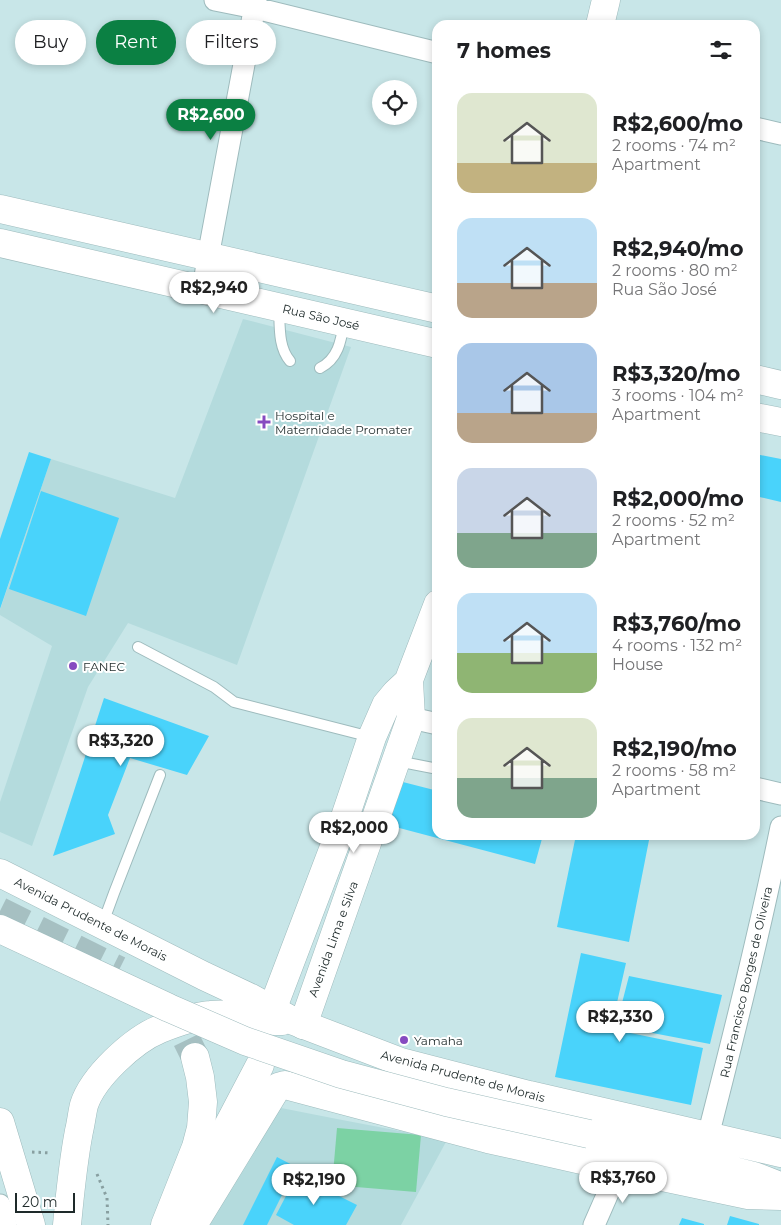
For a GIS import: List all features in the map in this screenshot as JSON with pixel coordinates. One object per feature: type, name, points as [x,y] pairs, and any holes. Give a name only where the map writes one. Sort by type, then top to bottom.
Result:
[{"type":"main road","points":[[601,20],[606,0]]},
{"type":"main road","points":[[0,209],[432,308]]},
{"type":"main road","name":"Rua São José","points":[[0,243],[432,343]]},
{"type":"main road","points":[[760,380],[781,385]]},
{"type":"main road","points":[[760,418],[781,422]]},
{"type":"main road","name":"Avenida Lima e Silva","points":[[289,1019],[342,826],[372,737],[386,705],[408,681],[432,619]]},
{"type":"main road","points":[[371,782],[408,681]]},
{"type":"main road","name":"Avenida Lima e Silva","points":[[289,1019],[396,761],[411,718],[408,681]]},
{"type":"main road","name":"Avenida Prudente de Morais","points":[[0,873],[251,998],[289,1019],[402,1062],[529,1095],[781,1152]]},
{"type":"main road","points":[[0,929],[169,1008],[245,1041],[350,1076],[446,1102],[589,1134],[754,1176],[781,1187]]},
{"type":"main road","points":[[66,1225],[74,1158],[84,1104],[97,1080],[116,1060],[137,1043],[159,1029],[198,1017],[229,1014],[260,1020],[275,1021],[289,1019]]},
{"type":"main road","points":[[165,1225],[202,1128],[203,1102],[195,1057]]},
{"type":"main road","points":[[176,1225],[260,1065]]},
{"type":"main road","points":[[193,1225],[276,1089],[281,1085],[488,1139],[748,1194],[781,1196]]},
{"type":"main road","points":[[0,1122],[31,1225]]},
{"type":"street","points":[[215,0],[256,4],[432,50]]},
{"type":"street","points":[[203,290],[256,4]]},
{"type":"street","points":[[760,129],[781,134]]},
{"type":"street","points":[[411,718],[432,723]]},
{"type":"street","points":[[760,789],[781,794]]},
{"type":"street","name":"Rua Francisco Borges de Oliveira","points":[[708,1136],[742,1000],[781,827]]},
{"type":"street","points":[[594,1225],[619,1168]]},
{"type":"street","points":[[0,1205],[6,1225]]},
{"type":"lane","points":[[278,307],[282,343],[286,356],[290,361]]},
{"type":"lane","points":[[320,368],[326,365],[337,351],[344,323]]},
{"type":"lane","points":[[138,647],[214,686],[234,702],[372,737]]},
{"type":"lane","points":[[396,761],[432,768]]},
{"type":"lane","points":[[103,924],[160,775]]},
{"type":"shaded area","points":[[243,319],[351,347],[237,665],[128,623],[88,687],[32,846],[0,832],[0,802],[52,646],[0,615],[0,610],[51,459],[175,498]]},
{"type":"shaded area","points":[[271,1106],[447,1140],[401,1225],[206,1225]]},
{"type":"green space","points":[[337,1128],[421,1135],[416,1192],[332,1185]]},
{"type":"building","points":[[29,452],[51,459],[0,609],[0,539]]},
{"type":"building","points":[[760,455],[781,459],[781,502],[760,497]]},
{"type":"building","points":[[41,491],[119,518],[86,616],[9,589]]},
{"type":"building","points":[[104,698],[209,736],[187,775],[130,758],[108,815],[115,834],[53,856]]},
{"type":"building","points":[[399,781],[432,789],[432,837],[388,825]]},
{"type":"building","points":[[445,840],[542,840],[535,864]]},
{"type":"building","points":[[575,840],[649,840],[629,942],[557,927]]},
{"type":"building","points":[[581,953],[626,963],[611,1029],[703,1048],[691,1105],[555,1077]]},
{"type":"building","points":[[629,976],[722,995],[710,1044],[616,1026]]},
{"type":"building","points":[[277,1157],[296,1167],[267,1225],[243,1225]]},
{"type":"building","points":[[297,1175],[357,1205],[346,1225],[294,1225],[276,1215]]},
{"type":"building","points":[[730,1216],[759,1224],[759,1225],[727,1225]]},
{"type":"building","points":[[682,1218],[704,1224],[704,1225],[679,1225]]},
{"type":"tunnel","points":[[0,911],[119,970]]},
{"type":"tunnel","points":[[165,1004],[177,1020],[195,1057]]},
{"type":"place","name":"Hospital e Maternidade Promater","points":[[264,422]]},
{"type":"place","name":"FANEC","points":[[73,666]]},
{"type":"place","name":"Yamaha","points":[[404,1040]]}]
